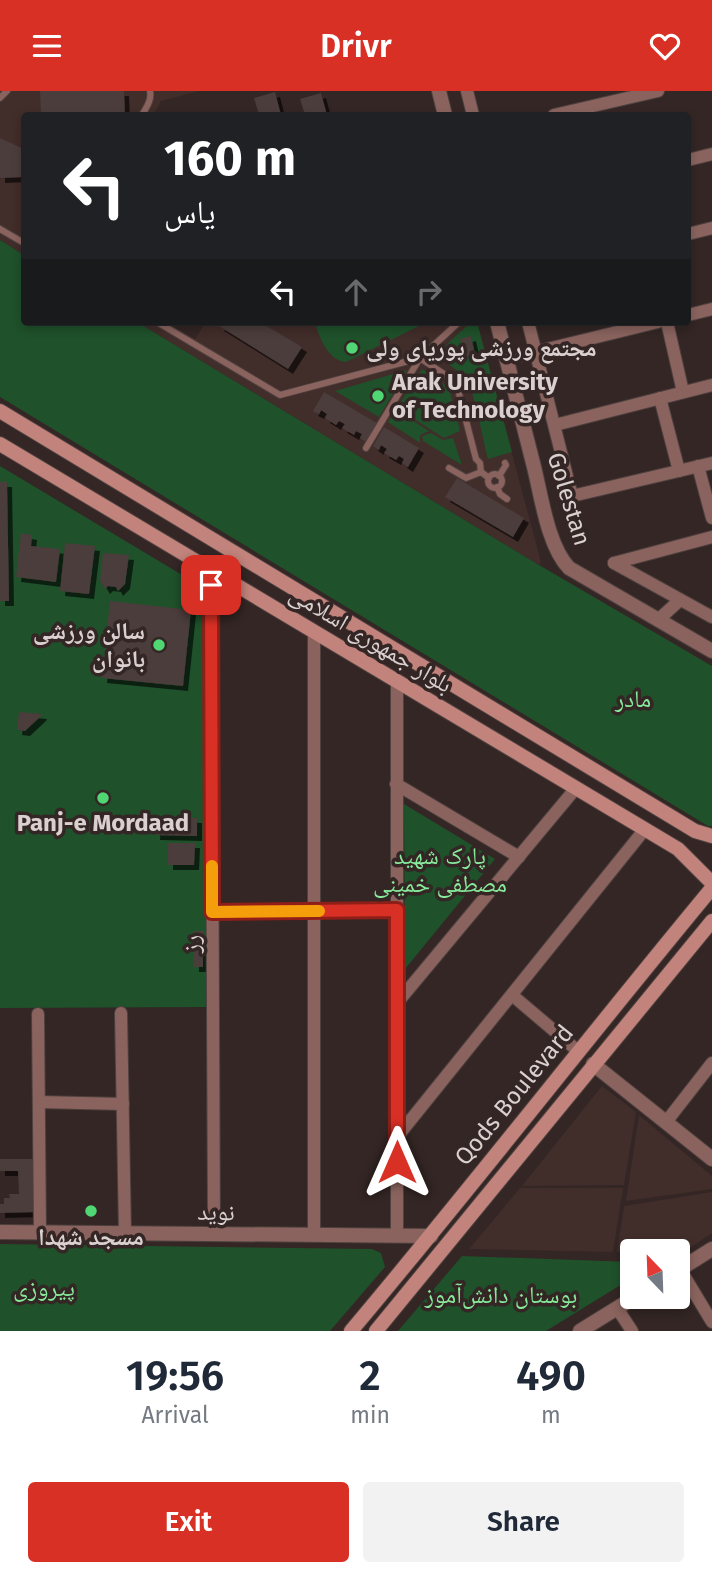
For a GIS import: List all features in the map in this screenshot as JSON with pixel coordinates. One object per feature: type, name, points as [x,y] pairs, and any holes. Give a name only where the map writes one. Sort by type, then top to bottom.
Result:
[{"type":"main road","name":"بلوار جمهوری اسلامی","points":[[0,411],[695,831],[712,836]]},
{"type":"main road","name":"بلوار جمهوری اسلامی","points":[[0,444],[678,849],[712,885]]},
{"type":"main road","points":[[678,849],[693,845],[695,831]]},
{"type":"main road","name":"Qods Boulevard","points":[[351,1331],[431,1237],[712,885]]},
{"type":"main road","name":"Qods Boulevard","points":[[376,1331],[712,921]]},
{"type":"main road","points":[[578,1051],[593,1064]]},
{"type":"main road","points":[[431,1237],[445,1247]]},
{"type":"street","points":[[439,91],[444,112]]},
{"type":"street","points":[[467,91],[472,112]]},
{"type":"street","points":[[596,111],[619,95],[658,91]]},
{"type":"street","points":[[691,159],[712,154]]},
{"type":"street","points":[[691,233],[712,228]]},
{"type":"street","points":[[691,314],[712,309]]},
{"type":"street","name":"Golestan","points":[[498,326],[558,553],[569,568],[712,651]]},
{"type":"street","points":[[529,326],[572,496],[712,463]]},
{"type":"street","points":[[507,359],[633,326]]},
{"type":"street","points":[[668,326],[683,393]]},
{"type":"street","points":[[555,425],[712,385]]},
{"type":"street","points":[[660,398],[679,471]]},
{"type":"street","points":[[698,467],[712,518]]},
{"type":"street","points":[[710,615],[614,563],[712,537]]},
{"type":"street","name":"رز","points":[[211,570],[214,1234]]},
{"type":"street","points":[[658,620],[680,600]]},
{"type":"street","points":[[314,632],[314,1235]]},
{"type":"street","points":[[397,681],[397,1236]]},
{"type":"street","points":[[396,784],[519,857]]},
{"type":"street","points":[[397,1003],[576,788]]},
{"type":"street","points":[[397,1137],[645,829]]},
{"type":"street","points":[[212,912],[397,910]]},
{"type":"street","points":[[512,995],[578,1051]]},
{"type":"street","points":[[121,1013],[125,1233]]},
{"type":"street","points":[[38,1014],[40,1233]]},
{"type":"street","points":[[666,1122],[712,1063]]},
{"type":"street","points":[[593,1064],[712,1159]]},
{"type":"street","points":[[39,1102],[123,1104]]},
{"type":"street","name":"نوید","points":[[0,1232],[431,1237]]},
{"type":"street","points":[[690,1263],[712,1249]]},
{"type":"street","points":[[690,1288],[712,1322]]},
{"type":"street","points":[[580,1331],[620,1306]]},
{"type":"street","points":[[617,1308],[632,1331]]},
{"type":"lane","points":[[0,98],[7,91]]},
{"type":"lane","points":[[144,112],[150,91]]},
{"type":"lane","points":[[0,229],[21,241]]},
{"type":"lane","points":[[164,326],[280,395],[421,358],[456,382],[481,472],[489,478]]},
{"type":"lane","points":[[366,448],[421,358],[455,326]]},
{"type":"lane","points":[[499,476],[505,463]]},
{"type":"lane","points":[[449,468],[466,478],[481,472]]},
{"type":"lane","points":[[489,478],[499,476]]},
{"type":"lane","points":[[499,476],[499,494],[507,499]]},
{"type":"lane","points":[[489,478],[489,485],[498,487]]},
{"type":"shaded area","points":[[0,91],[199,91],[161,101],[155,112],[21,112],[21,253],[0,240]]},
{"type":"shaded area","name":"Arak University of Technology","points":[[144,326],[172,326],[195,339],[203,326],[478,326],[541,562],[539,565]]},
{"type":"shaded area","points":[[602,1086],[636,1112],[624,1185],[522,1186]]},
{"type":"shaded area","points":[[639,1115],[712,1176],[712,1189],[626,1201]]},
{"type":"shaded area","points":[[520,1188],[623,1188],[613,1252],[469,1249]]},
{"type":"shaded area","points":[[712,1192],[712,1233],[690,1248],[690,1239],[620,1239],[620,1252],[617,1252],[624,1206]]},
{"type":"green space","name":"مادر","points":[[0,240],[21,253],[21,326],[144,326],[539,565],[712,666],[712,826],[708,826],[0,397]]},
{"type":"green space","name":"مجتمع ورزشی پوریای ولی","points":[[316,326],[419,326],[346,362],[329,353]]},
{"type":"green space","points":[[467,326],[478,326],[512,452],[488,459],[467,380],[443,357],[443,350]]},
{"type":"green space","points":[[422,369],[449,388],[460,431],[444,438],[397,408]]},
{"type":"green space","points":[[407,370],[379,417],[335,391]]},
{"type":"green space","points":[[396,410],[429,431],[420,435],[420,443],[388,422]]},
{"type":"green space","points":[[431,433],[443,440],[453,438],[462,465],[423,441],[422,436]]},
{"type":"green space","name":"Panj-e Mordaad","points":[[0,466],[204,588],[207,1007],[0,1008]]},
{"type":"green space","name":"پارک شهید مصطفی خمینی","points":[[404,804],[495,859],[405,969]]},
{"type":"green space","name":"پیروزی","points":[[0,1244],[372,1249],[381,1253],[385,1267],[330,1331],[0,1331]]},
{"type":"green space","name":"بوستان دانش‌آموز","points":[[462,1256],[620,1262],[620,1285],[546,1331],[398,1331]]},
{"type":"building","points":[[40,91],[124,91],[125,112],[41,112]]},
{"type":"building","points":[[275,92],[280,112],[258,112],[254,98]]},
{"type":"building","points":[[321,93],[326,112],[304,112],[300,99]]},
{"type":"building","points":[[0,138],[21,148],[21,177],[0,178]]},
{"type":"building","points":[[219,326],[267,326],[302,347],[288,369]]},
{"type":"building","points":[[471,336],[475,354],[465,357],[460,339]]},
{"type":"building","points":[[324,392],[377,423],[366,442],[360,438],[362,434],[356,431],[354,435],[342,428],[345,424],[339,421],[336,425],[325,418],[327,414],[321,410],[319,414],[313,411]]},
{"type":"building","points":[[384,427],[419,448],[408,467],[402,463],[404,459],[399,456],[396,460],[384,453],[387,449],[381,445],[379,450],[373,446]]},
{"type":"building","points":[[457,478],[524,518],[513,537],[445,497]]},
{"type":"building","points":[[0,482],[7,482],[9,601],[0,601]]},
{"type":"building","points":[[21,533],[32,535],[31,546],[60,549],[56,582],[16,577]]},
{"type":"building","points":[[65,543],[95,546],[89,594],[60,591]]},
{"type":"building","points":[[103,553],[129,555],[125,584],[118,591],[116,587],[108,586],[105,589],[100,581]]},
{"type":"building","name":"سالن ورزشی بانوان","points":[[110,601],[191,610],[183,686],[102,678]]},
{"type":"building","points":[[19,712],[42,714],[25,731],[17,730]]},
{"type":"building","points":[[156,817],[197,818],[197,836],[155,835]]},
{"type":"building","points":[[168,843],[195,843],[194,865],[168,865]]},
{"type":"building","points":[[194,931],[203,931],[203,967],[194,967]]},
{"type":"building","points":[[0,1159],[35,1159],[36,1212],[0,1213],[0,1204],[4,1204],[4,1198],[10,1198],[9,1194],[19,1194],[18,1171],[0,1171]]},
{"type":"slow traffic","points":[[212,866],[212,912],[319,911]]},
{"type":"place","name":"مجتمع ورزشی پوریای ولی","points":[[352,348]]},
{"type":"place","name":"Arak University of Technology","points":[[378,396]]},
{"type":"place","name":"سالن ورزشی بانوان","points":[[159,645]]},
{"type":"place","name":"Panj-e Mordaad","points":[[103,798]]},
{"type":"place","name":"مسجد شهدا","points":[[91,1211]]},
{"type":"route","points":[[211,585],[212,912],[397,910],[397,1162]]}]
